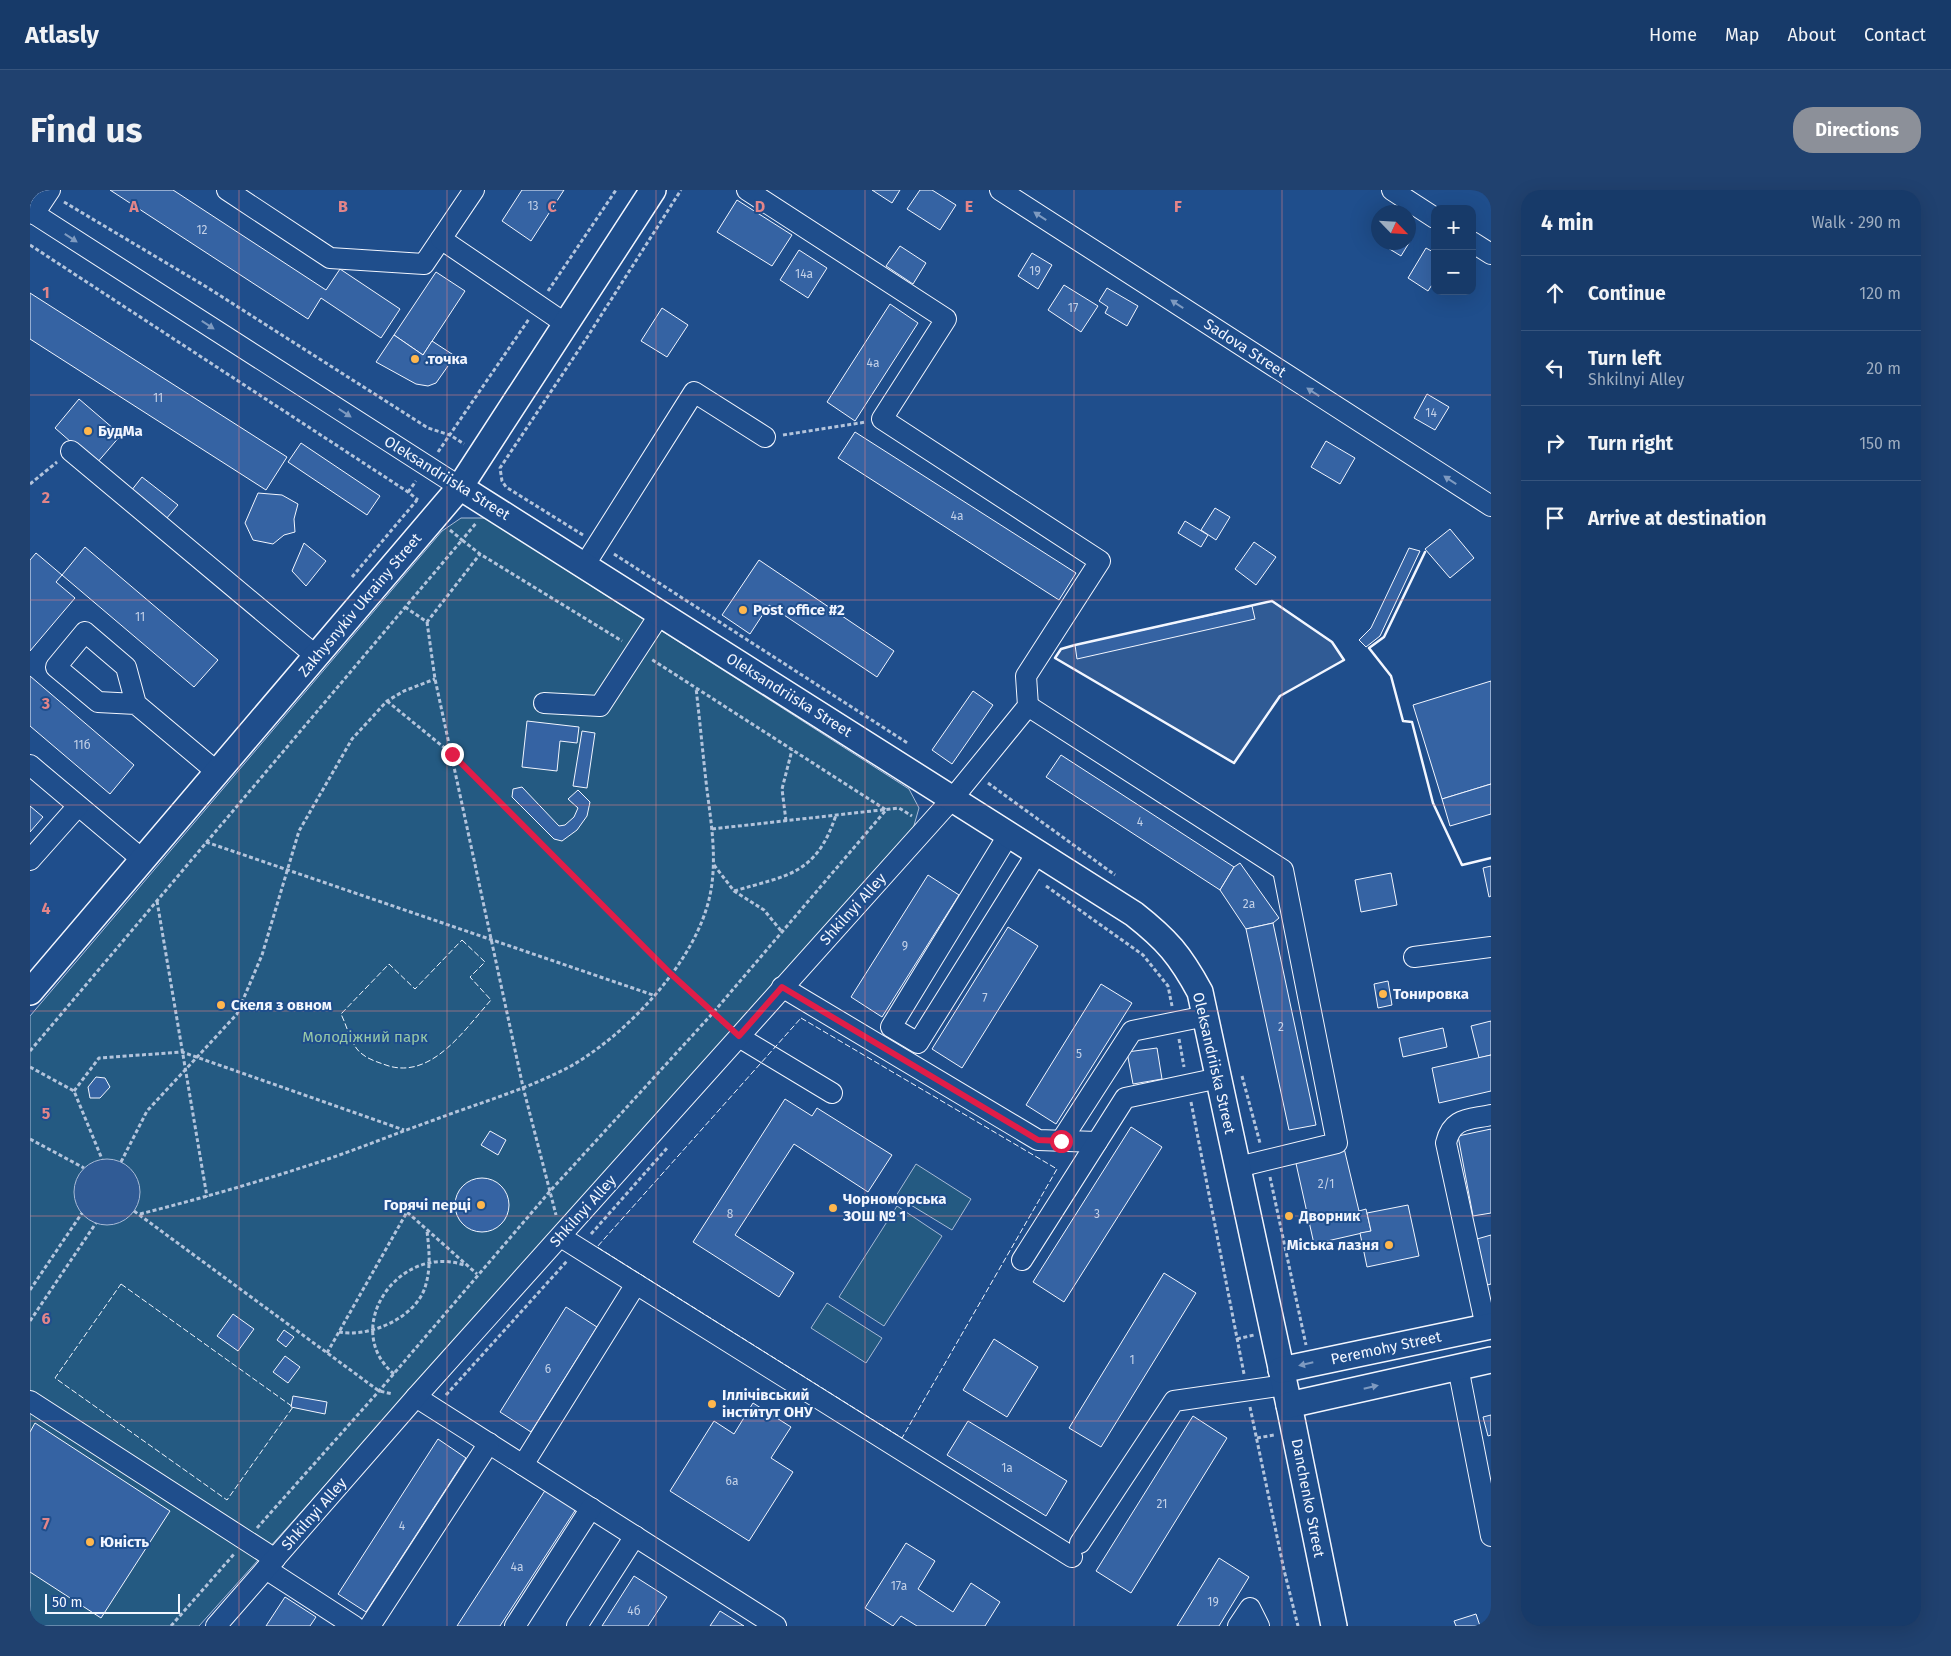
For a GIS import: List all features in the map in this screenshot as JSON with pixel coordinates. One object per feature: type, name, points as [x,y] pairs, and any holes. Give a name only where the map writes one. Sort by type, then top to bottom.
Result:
[{"type":"main road","name":"Zakhysnykiv Ukrainy Street","points":[[30,992],[460,487],[653,190]]},
{"type":"main road","name":"Oleksandriiska Street","points":[[460,487],[1009,834],[1032,862],[1134,914],[1164,937],[1186,965],[1200,992],[1285,1387]]},
{"type":"main road","name":"Peremohy Street","points":[[1285,1387],[1489,1326]]},
{"type":"main road","points":[[1285,1387],[1458,1367],[1491,1360]]},
{"type":"main road","name":"Danchenko Street","points":[[1285,1387],[1334,1626]]},
{"type":"street","points":[[227,190],[330,258],[424,264],[474,190]]},
{"type":"street","points":[[747,190],[946,319],[882,419],[1100,561],[1026,676],[1028,706],[1283,870],[1337,1143],[1238,1167]]},
{"type":"street","name":"Sadova Street","points":[[1000,190],[1491,506]]},
{"type":"street","points":[[1392,190],[1431,215]]},
{"type":"street","points":[[32,213],[49,191]]},
{"type":"street","name":"Oleksandriiska Street","points":[[32,213],[460,487]]},
{"type":"street","points":[[440,240],[566,324]]},
{"type":"street","points":[[1476,245],[1491,254]]},
{"type":"street","points":[[584,566],[694,392],[765,438]]},
{"type":"street","points":[[71,451],[316,656]]},
{"type":"street","points":[[544,703],[600,706],[660,614]]},
{"type":"street","points":[[136,704],[217,772]]},
{"type":"street","name":"Shkilnyi Alley","points":[[216,1626],[952,798],[1028,706]]},
{"type":"street","points":[[30,765],[143,860]]},
{"type":"street","points":[[30,860],[78,806]]},
{"type":"street","points":[[1009,834],[891,1027],[918,1043],[1032,862]]},
{"type":"street","points":[[1414,957],[1491,947]]},
{"type":"street","points":[[782,987],[1038,1140],[1097,1142]]},
{"type":"street","points":[[1061,1141],[1132,1030],[1206,1016]]},
{"type":"street","points":[[739,1036],[832,1094]]},
{"type":"street","points":[[1022,1260],[1125,1098],[1219,1078]]},
{"type":"street","points":[[1489,1326],[1446,1143],[1449,1130],[1456,1123],[1491,1114]]},
{"type":"street","points":[[561,1237],[1076,1550],[1174,1401],[1247,1390],[1285,1387]]},
{"type":"street","points":[[523,1465],[636,1284]]},
{"type":"street","points":[[1458,1367],[1491,1536]]},
{"type":"street","points":[[419,1398],[776,1626]]},
{"type":"street","points":[[30,1401],[246,1540],[329,1619],[354,1626]]},
{"type":"street","points":[[370,1626],[489,1443]]},
{"type":"street","points":[[515,1626],[591,1508]]},
{"type":"street","points":[[577,1626],[635,1536]]},
{"type":"street","points":[[1238,1626],[1250,1608],[1259,1626]]},
{"type":"path","points":[[681,190],[500,468],[502,481],[506,487],[881,724]]},
{"type":"path","points":[[49,191],[205,286],[428,428],[450,435]]},
{"type":"path","points":[[30,245],[408,492]]},
{"type":"path","points":[[765,438],[882,419]]},
{"type":"path","points":[[30,484],[71,451]]},
{"type":"path","points":[[30,1051],[462,540],[480,554],[637,650],[886,810]]},
{"type":"path","points":[[427,622],[480,554]]},
{"type":"path","points":[[406,606],[427,622],[435,679],[491,941],[523,1087],[551,1190],[561,1237]]},
{"type":"path","points":[[121,1162],[147,1111],[237,1014],[262,955],[299,831],[352,739],[387,701],[404,691],[435,679]]},
{"type":"path","points":[[140,1214],[207,1196],[318,1162],[523,1087],[570,1066],[600,1047],[624,1026],[671,974],[698,930],[706,910],[713,864],[712,829],[696,688]]},
{"type":"path","points":[[387,701],[452,754],[671,974],[712,1014],[739,1036]]},
{"type":"path","points":[[786,821],[782,789],[792,750]]},
{"type":"path","points":[[712,829],[899,808]]},
{"type":"path","points":[[171,1626],[394,1374],[477,1274],[551,1190],[712,1014],[886,810]]},
{"type":"path","points":[[734,891],[796,873],[815,856],[831,831],[836,815]]},
{"type":"path","points":[[206,842],[653,995]]},
{"type":"path","points":[[1032,862],[1143,955],[1168,986],[1174,1011]]},
{"type":"path","points":[[713,864],[734,891],[764,910],[782,932]]},
{"type":"path","points":[[157,901],[184,1070],[207,1196]]},
{"type":"path","points":[[1179,1038],[1247,1390],[1284,1570],[1298,1626]]},
{"type":"path","points":[[74,1091],[99,1058],[182,1052],[405,1130]]},
{"type":"path","points":[[30,1067],[74,1091],[102,1159]]},
{"type":"path","points":[[30,1139],[84,1168]]},
{"type":"path","points":[[134,1211],[379,1391],[419,1398]]},
{"type":"path","points":[[327,1353],[407,1212],[477,1274]]},
{"type":"path","points":[[30,1290],[82,1213]]},
{"type":"path","points":[[30,1321],[96,1223]]},
{"type":"path","points":[[339,1332],[352,1334],[393,1324],[412,1307],[426,1286],[430,1261],[427,1230]]},
{"type":"path","points":[[394,1374],[378,1353],[372,1330],[376,1311],[388,1289],[407,1270],[430,1261],[448,1260],[467,1266]]},
{"type":"green space","name":"Молодіжний парк","points":[[461,518],[485,518],[909,789],[919,808],[913,829],[199,1626],[30,1626],[30,1016],[442,531]]},
{"type":"green space","points":[[916,1164],[971,1199],[952,1230],[896,1196]]},
{"type":"green space","points":[[897,1206],[942,1236],[884,1326],[839,1297]]},
{"type":"green space","points":[[827,1303],[882,1338],[866,1363],[811,1328]]},
{"type":"shaded area","points":[[1272,601],[1332,642],[1344,660],[1280,696],[1234,763],[1055,658],[1061,649],[1075,645]]},
{"type":"shaded area","points":[[107,1159],[120,1162],[130,1169],[137,1179],[140,1192],[137,1205],[130,1215],[120,1222],[107,1225],[94,1222],[84,1215],[77,1205],[74,1192],[77,1179],[84,1169],[94,1162]]},
{"type":"building","points":[[110,190],[173,190],[326,290],[340,269],[400,309],[381,338],[321,298],[308,319]]},
{"type":"building","points":[[522,190],[564,190],[531,241],[502,221]]},
{"type":"building","points":[[872,190],[900,190],[892,203]]},
{"type":"building","points":[[920,190],[932,190],[956,205],[940,230],[907,209]]},
{"type":"building","points":[[737,200],[792,235],[772,266],[717,232]]},
{"type":"building","points":[[900,246],[926,263],[913,284],[886,266]]},
{"type":"building","points":[[1426,248],[1431,251],[1431,286],[1428,291],[1408,278]]},
{"type":"building","points":[[799,250],[827,268],[808,298],[780,280]]},
{"type":"building","points":[[1391,250],[1405,250],[1401,256]]},
{"type":"building","points":[[1032,253],[1052,265],[1038,289],[1018,276]]},
{"type":"building","points":[[436,272],[465,291],[423,355],[394,335]]},
{"type":"building","points":[[1064,285],[1098,306],[1081,332],[1048,310]]},
{"type":"building","points":[[1107,288],[1138,306],[1127,326],[1105,313],[1108,307],[1099,301]]},
{"type":"building","points":[[30,293],[287,457],[266,490],[30,339]]},
{"type":"building","points":[[890,304],[918,323],[855,421],[827,402]]},
{"type":"building","points":[[662,308],[688,325],[667,357],[641,341]]},
{"type":"building","name":".точка","points":[[394,335],[423,355],[432,341],[455,356],[436,383],[428,386],[416,384],[376,362]]},
{"type":"building","points":[[1427,394],[1449,407],[1435,430],[1414,418]]},
{"type":"building","name":"БудМа","points":[[79,399],[121,435],[96,464],[55,428]]},
{"type":"building","points":[[855,432],[1076,573],[1059,600],[838,458]]},
{"type":"building","points":[[1326,441],[1355,458],[1340,484],[1311,467]]},
{"type":"building","points":[[301,443],[380,496],[367,515],[288,462]]},
{"type":"building","points":[[142,477],[178,505],[166,519],[131,491]]},
{"type":"building","points":[[258,493],[282,495],[298,504],[294,519],[295,532],[284,535],[273,544],[253,540],[245,523]]},
{"type":"building","points":[[1215,508],[1230,517],[1216,540],[1201,530]]},
{"type":"building","points":[[1185,521],[1208,535],[1201,547],[1178,533]]},
{"type":"building","points":[[1450,529],[1474,558],[1450,578],[1425,549]]},
{"type":"building","points":[[1254,542],[1276,557],[1256,585],[1235,569]]},
{"type":"building","points":[[304,543],[326,561],[306,586],[292,571]]},
{"type":"building","points":[[85,547],[218,660],[194,687],[62,575]]},
{"type":"building","points":[[1409,548],[1420,551],[1380,636],[1366,647],[1359,640],[1371,628]]},
{"type":"building","points":[[36,553],[62,575],[56,582],[75,598],[30,651],[30,560]]},
{"type":"building","points":[[759,560],[894,651],[877,677],[769,605],[750,634],[722,615]]},
{"type":"building","points":[[1252,606],[1255,619],[1077,659],[1075,645]]},
{"type":"building","points":[[30,676],[134,765],[110,794],[30,726]]},
{"type":"building","points":[[1491,681],[1491,784],[1442,799],[1413,705]]},
{"type":"building","points":[[973,691],[993,705],[952,764],[932,750]]},
{"type":"building","points":[[527,721],[579,727],[577,743],[560,741],[557,771],[522,767]]},
{"type":"building","points":[[582,731],[595,733],[587,788],[573,786]]},
{"type":"building","points":[[1061,755],[1234,867],[1220,890],[1046,777]]},
{"type":"building","points":[[1491,784],[1491,814],[1450,826],[1442,799]]},
{"type":"building","points":[[522,787],[559,826],[565,825],[574,817],[578,808],[568,799],[578,790],[590,802],[587,816],[577,830],[562,841],[554,839],[512,797],[513,789]]},
{"type":"building","points":[[30,806],[43,817],[30,832]]},
{"type":"building","points":[[1240,863],[1279,918],[1273,923],[1246,929],[1220,890],[1234,867]]},
{"type":"building","points":[[1491,866],[1491,896],[1489,897],[1483,868]]},
{"type":"building","points":[[1391,873],[1397,905],[1361,912],[1355,880]]},
{"type":"building","points":[[928,875],[959,895],[882,1017],[851,997]]},
{"type":"building","points":[[1273,923],[1316,1125],[1289,1130],[1246,929]]},
{"type":"building","points":[[1008,927],[1038,946],[962,1068],[932,1049]]},
{"type":"building","name":"Тонировка","points":[[1388,981],[1392,1005],[1378,1008],[1374,984]]},
{"type":"building","points":[[1101,984],[1132,1003],[1056,1124],[1026,1105]]},
{"type":"building","points":[[1491,1021],[1491,1055],[1479,1058],[1471,1026]]},
{"type":"building","points":[[1443,1028],[1447,1047],[1403,1057],[1399,1038]]},
{"type":"building","points":[[1157,1048],[1162,1079],[1133,1084],[1127,1052]]},
{"type":"building","points":[[1491,1055],[1491,1091],[1439,1103],[1432,1068]]},
{"type":"building","points":[[96,1077],[105,1078],[110,1087],[100,1098],[90,1098],[88,1087]]},
{"type":"building","points":[[785,1099],[812,1116],[817,1108],[892,1155],[868,1192],[794,1144],[735,1235],[794,1273],[779,1297],[693,1242]]},
{"type":"building","points":[[1131,1127],[1162,1147],[1064,1302],[1033,1282]]},
{"type":"building","points":[[1491,1129],[1491,1213],[1473,1216],[1458,1136]]},
{"type":"building","points":[[490,1131],[506,1140],[498,1155],[481,1145]]},
{"type":"building","points":[[1344,1148],[1359,1211],[1366,1209],[1371,1231],[1314,1244],[1295,1159]]},
{"type":"building","points":[[482,1178],[501,1186],[509,1205],[501,1224],[482,1232],[463,1224],[455,1205],[463,1186]]},
{"type":"building","name":"Міська лазня","points":[[1408,1205],[1419,1256],[1367,1267],[1360,1233],[1371,1231],[1367,1213]]},
{"type":"building","points":[[1491,1235],[1491,1284],[1487,1285],[1477,1239]]},
{"type":"building","points":[[1164,1273],[1196,1293],[1101,1447],[1069,1428]]},
{"type":"building","points":[[566,1307],[597,1327],[531,1432],[500,1412]]},
{"type":"building","points":[[233,1314],[254,1329],[238,1351],[217,1336]]},
{"type":"building","points":[[284,1330],[294,1337],[286,1347],[277,1340]]},
{"type":"building","points":[[994,1339],[1038,1367],[1007,1417],[963,1390]]},
{"type":"building","points":[[285,1356],[300,1367],[288,1383],[273,1372]]},
{"type":"building","points":[[293,1396],[327,1402],[325,1414],[291,1407]]},
{"type":"building","points":[[753,1403],[791,1427],[771,1458],[793,1472],[749,1541],[670,1491],[714,1421],[734,1434]]},
{"type":"building","points":[[1491,1415],[1491,1435],[1488,1436],[1483,1417]]},
{"type":"building","points":[[1193,1416],[1227,1438],[1131,1593],[1096,1571]]},
{"type":"building","points":[[968,1421],[1067,1481],[1046,1516],[947,1455]]},
{"type":"building","name":"Юність","points":[[35,1423],[170,1511],[101,1618],[30,1572],[30,1432]]},
{"type":"building","points":[[438,1439],[466,1458],[366,1612],[338,1594]]},
{"type":"building","points":[[546,1489],[576,1509],[500,1626],[457,1626]]},
{"type":"building","points":[[906,1543],[935,1561],[918,1589],[953,1612],[971,1583],[1000,1602],[985,1626],[917,1626],[901,1616],[893,1626],[865,1608]]},
{"type":"building","points":[[1219,1558],[1249,1577],[1219,1626],[1177,1626]]},
{"type":"building","points":[[634,1576],[667,1597],[648,1626],[602,1626]]},
{"type":"building","points":[[285,1597],[316,1617],[310,1626],[266,1626]]},
{"type":"building","points":[[720,1611],[744,1626],[710,1626]]},
{"type":"building","points":[[1476,1614],[1480,1626],[1456,1626],[1454,1621]]},
{"type":"fence","points":[[462,940],[485,962],[470,977],[491,1000],[469,1025],[444,1050],[431,1060],[416,1066],[400,1068],[383,1064],[359,1052],[352,1041],[341,1014],[389,964],[415,989],[462,940]]},
{"type":"fence","points":[[801,1018],[1057,1169],[902,1438],[597,1247],[801,1018]]},
{"type":"fence","points":[[121,1284],[293,1407],[227,1500],[55,1378],[121,1284]]},
{"type":"wall","points":[[1425,552],[1384,637],[1369,648],[1391,676],[1403,721],[1412,722],[1433,803],[1462,865],[1491,858]]},
{"type":"wall","points":[[1272,601],[1332,642],[1344,660],[1280,696],[1234,763],[1055,658],[1061,649],[1075,645],[1272,601]]},
{"type":"place","name":".точка","points":[[415,359]]},
{"type":"place","name":"БудМа","points":[[88,431]]},
{"type":"place","name":"Post office #2","points":[[743,610]]},
{"type":"place","name":"Тонировка","points":[[1383,994]]},
{"type":"place","name":"Скеля з овном","points":[[221,1005]]},
{"type":"place","name":"Горячі перці","points":[[481,1205]]},
{"type":"place","name":"Чорноморська ЗОШ № 1","points":[[833,1208]]},
{"type":"place","name":"Дворник","points":[[1289,1216]]},
{"type":"place","name":"Міська лазня","points":[[1389,1245]]},
{"type":"place","name":"Іллічівський інститут ОНУ","points":[[712,1404]]},
{"type":"place","name":"Юність","points":[[90,1542]]},
{"type":"route","points":[[452,754],[671,974],[712,1014],[739,1036],[782,987],[1038,1140],[1061,1141]]}]
